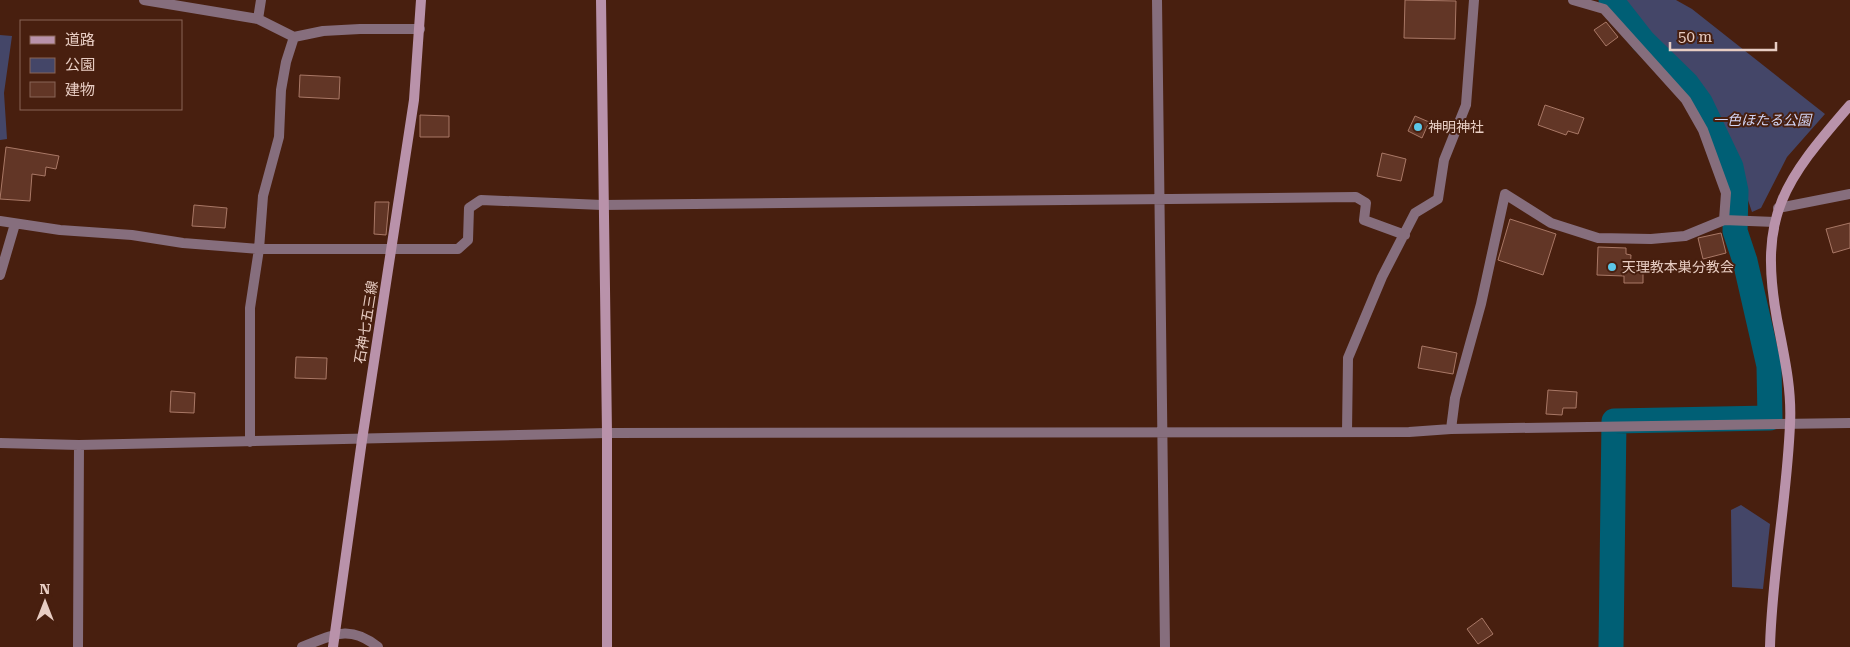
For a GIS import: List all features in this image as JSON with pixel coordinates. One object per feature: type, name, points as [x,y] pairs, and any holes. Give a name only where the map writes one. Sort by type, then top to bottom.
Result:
[{"type":"street","points":[[144,0],[258,19],[294,37],[323,31],[420,29]]},
{"type":"street","points":[[258,19],[262,0]]},
{"type":"street","name":"石神七五三線","points":[[333,647],[362,440],[414,100],[422,0]]},
{"type":"street","points":[[601,0],[602,205],[607,433],[606,647]]},
{"type":"street","points":[[1157,0],[1164,647]]},
{"type":"street","points":[[1347,432],[1348,358],[1382,277],[1415,214],[1438,199],[1444,160],[1466,105],[1474,0]]},
{"type":"street","points":[[1573,0],[1604,10],[1686,100],[1704,130],[1726,193],[1724,220]]},
{"type":"street","points":[[250,442],[250,308],[259,249],[263,196],[279,137],[281,90],[286,62],[294,37]]},
{"type":"street","points":[[1770,647],[1773,588],[1783,520],[1790,425],[1788,374],[1771,283],[1770,253],[1778,208],[1800,166],[1850,106]]},
{"type":"street","points":[[1451,429],[1455,398],[1480,304],[1505,194],[1551,223],[1598,238],[1651,239],[1685,236],[1724,220],[1775,222]]},
{"type":"street","points":[[1778,208],[1850,194]]},
{"type":"street","points":[[0,221],[132,235],[189,244],[259,249],[458,249],[468,240],[469,208],[481,200],[602,205],[1356,197],[1366,203],[1364,220],[1405,235]]},
{"type":"street","points":[[0,275],[15,224]]},
{"type":"street","points":[[0,444],[78,445],[362,440],[607,433],[1347,432],[1850,423]]},
{"type":"street","points":[[78,445],[78,647]]},
{"type":"street","points":[[302,647],[336,634],[364,636],[378,647]]},
{"type":"green space","name":"一色ほたる公園","points":[[1620,0],[1676,0],[1692,9],[1825,114],[1787,157],[1761,208],[1752,212],[1736,165],[1698,90],[1638,31]]},
{"type":"green space","points":[[0,35],[12,36],[4,93],[7,139],[0,140]]},
{"type":"green space","points":[[1741,505],[1770,524],[1763,589],[1732,587],[1731,510]]},
{"type":"building","points":[[1405,0],[1456,1],[1455,39],[1404,38]]},
{"type":"building","points":[[1606,22],[1618,37],[1606,46],[1594,30]]},
{"type":"building","points":[[300,75],[340,77],[339,99],[299,97]]},
{"type":"building","points":[[1545,105],[1584,118],[1578,134],[1568,131],[1566,135],[1538,125]]},
{"type":"building","points":[[420,115],[449,116],[449,137],[420,137]]},
{"type":"building","name":"神明神社","points":[[1415,116],[1429,122],[1422,138],[1408,131]]},
{"type":"building","points":[[6,147],[59,156],[56,169],[46,167],[45,176],[32,174],[30,201],[0,199]]},
{"type":"building","points":[[1382,153],[1406,159],[1401,181],[1377,176]]},
{"type":"building","points":[[375,202],[389,202],[386,235],[374,234]]},
{"type":"building","points":[[194,205],[227,208],[225,228],[192,226]]},
{"type":"building","points":[[1510,219],[1556,234],[1543,275],[1498,260]]},
{"type":"building","points":[[1850,223],[1850,248],[1833,253],[1826,229]]},
{"type":"building","points":[[1721,233],[1726,253],[1703,259],[1698,238]]},
{"type":"building","name":"天理教本巣分教会","points":[[1598,247],[1626,248],[1626,254],[1631,255],[1630,270],[1643,270],[1643,283],[1624,283],[1624,276],[1597,275]]},
{"type":"building","points":[[1422,346],[1457,353],[1453,374],[1418,368]]},
{"type":"building","points":[[296,357],[327,358],[326,379],[295,378]]},
{"type":"building","points":[[1548,390],[1577,392],[1576,408],[1563,408],[1562,415],[1546,414]]},
{"type":"building","points":[[171,391],[195,393],[194,413],[170,412]]},
{"type":"building","points":[[1482,618],[1493,634],[1478,644],[1467,629]]},
{"type":"waterway","points":[[1611,0],[1643,41],[1687,84],[1700,102],[1731,167],[1736,191],[1735,231],[1745,261],[1769,366],[1770,418],[1614,421],[1611,647]]},
{"type":"place","name":"神明神社","points":[[1418,127]]},
{"type":"place","name":"天理教本巣分教会","points":[[1612,267]]}]
